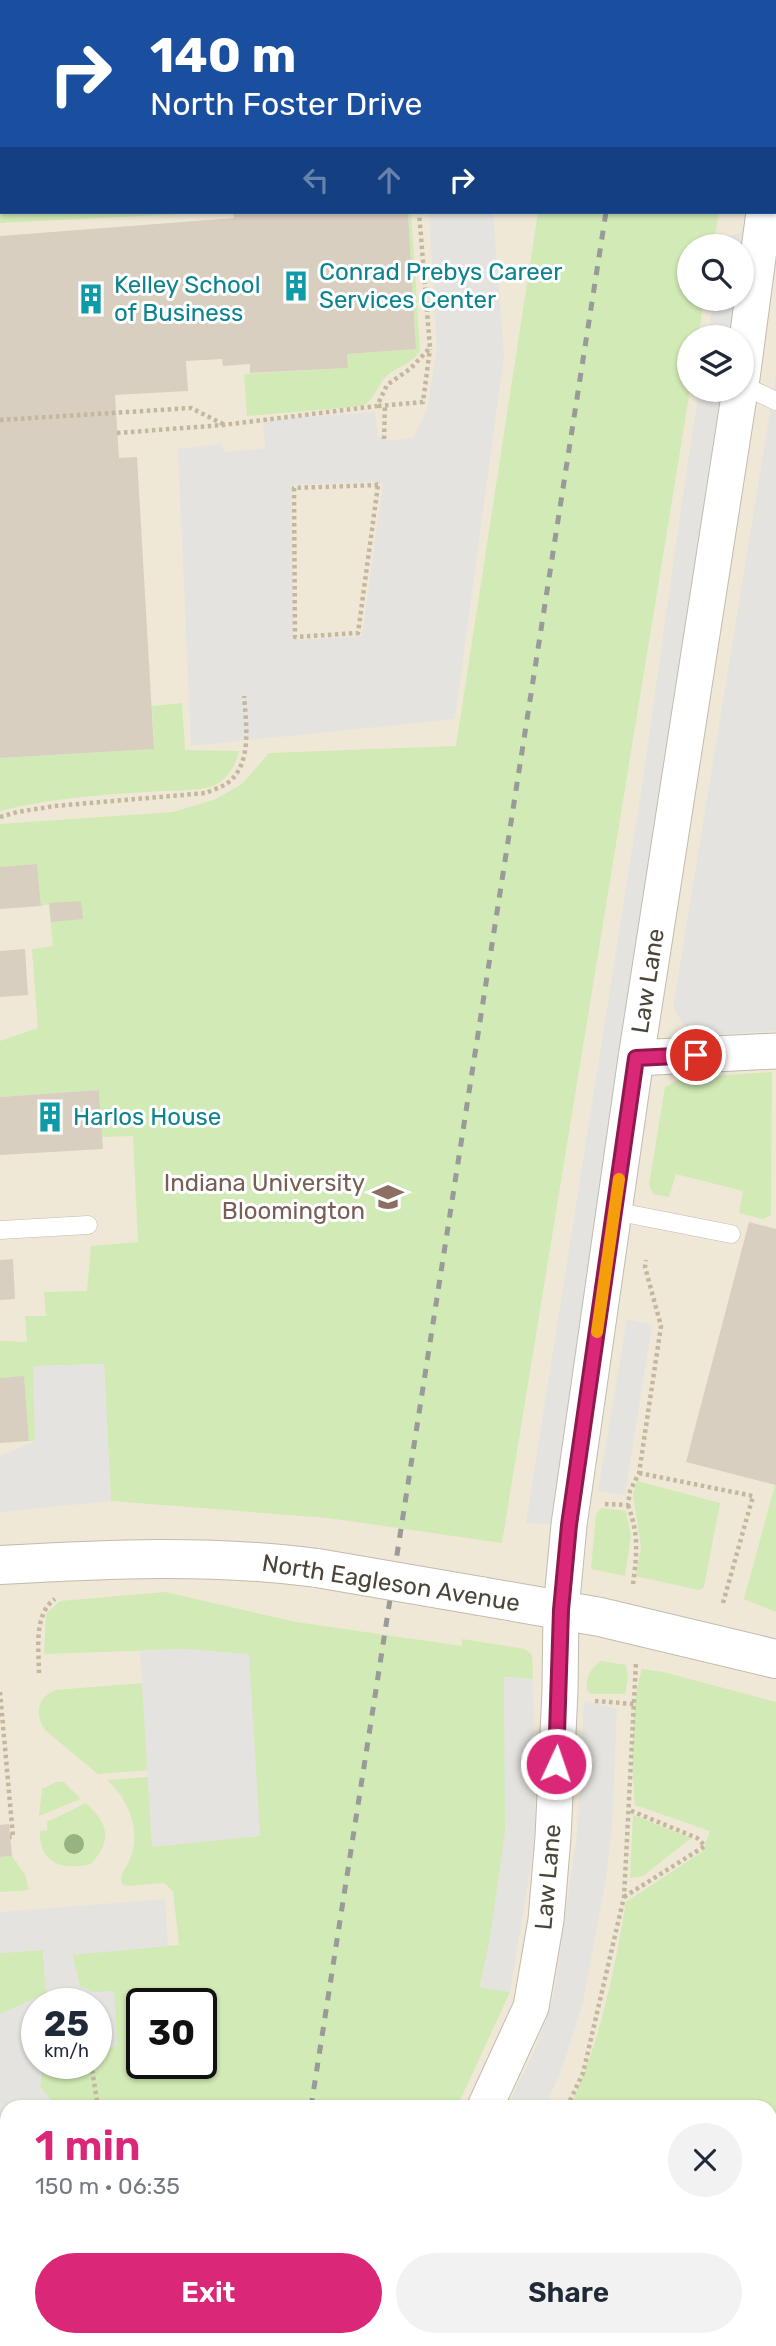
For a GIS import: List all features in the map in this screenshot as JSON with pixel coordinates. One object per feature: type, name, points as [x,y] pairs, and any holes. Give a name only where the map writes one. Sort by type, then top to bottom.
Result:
[{"type":"street","points":[[749,325],[764,214]]},
{"type":"street","name":"Law Lane","points":[[488,2100],[531,2007],[545,1920],[554,1824],[561,1610],[569,1525],[636,1058],[738,402]]},
{"type":"street","points":[[636,1058],[776,1051]]},
{"type":"street","name":"North Eagleson Avenue","points":[[0,1565],[116,1558],[262,1561],[561,1610],[776,1659]]},
{"type":"lane","points":[[754,391],[776,401]]},
{"type":"lane","points":[[614,1211],[731,1234]]},
{"type":"lane","points":[[0,1230],[88,1225]]},
{"type":"path","points":[[117,433],[223,425],[423,402],[430,348],[419,214]]},
{"type":"path","points":[[377,406],[387,385],[410,369],[430,348]]},
{"type":"path","points":[[384,439],[385,405]]},
{"type":"path","points":[[0,420],[191,408],[223,425]]},
{"type":"path","points":[[378,484],[358,633],[295,637],[294,488],[378,484]]},
{"type":"path","points":[[0,817],[17,811],[55,806],[206,793],[228,783],[239,767],[245,750],[244,696]]},
{"type":"path","points":[[633,1584],[637,1552],[636,1527],[628,1505],[630,1492],[639,1473],[661,1326],[645,1267],[650,1218]]},
{"type":"path","points":[[639,1473],[752,1496],[723,1603]]},
{"type":"path","points":[[597,1505],[628,1505]]},
{"type":"path","points":[[38,1673],[39,1628],[49,1603],[58,1597]]},
{"type":"path","points":[[570,2100],[583,2073],[624,1897],[636,1662],[623,1660]]},
{"type":"path","points":[[0,1692],[13,1837],[10,1838]]},
{"type":"path","points":[[588,1699],[634,1703]]},
{"type":"path","points":[[624,1897],[705,1846],[696,1838],[629,1811]]},
{"type":"path","points":[[94,2079],[97,2100]]},
{"type":"shaded area","name":"Indiana University Bloomington","points":[[0,214],[776,214],[776,2100],[0,2100]]},
{"type":"shaded area","points":[[429,214],[493,214],[504,355],[455,719],[191,746],[178,449],[220,444],[226,452],[265,448],[263,420],[375,412],[378,437],[391,441],[414,437],[427,410],[437,349]],"holes":[[[383,483],[362,636],[294,640],[291,485]]]},
{"type":"shaded area","points":[[762,225],[754,270],[754,234],[736,234]]},
{"type":"shaded area","points":[[712,311],[747,311],[744,325],[710,325]]},
{"type":"shaded area","points":[[776,375],[776,1031],[707,1035],[685,1027],[673,1008]]},
{"type":"shaded area","points":[[697,402],[738,402],[569,1525],[526,1523],[642,786]]},
{"type":"shaded area","points":[[627,1319],[652,1325],[625,1495],[598,1491]]},
{"type":"shaded area","points":[[104,1364],[111,1501],[0,1512],[0,1456],[35,1441],[33,1366]]},
{"type":"shaded area","points":[[186,1649],[249,1654],[260,1836],[152,1847],[140,1651]]},
{"type":"shaded area","points":[[504,1677],[533,1679],[536,1834],[510,1992],[480,1987],[505,1832]]},
{"type":"shaded area","points":[[584,1701],[617,1709],[612,1826],[607,1873],[583,2002],[562,2069],[548,2100],[510,2100],[534,2052],[553,1999],[578,1826]]},
{"type":"shaded area","points":[[165,1899],[168,1946],[72,1955],[80,1986],[84,1988],[46,1988],[43,1950],[0,1953],[0,1912]]},
{"type":"shaded area","points":[[112,1991],[117,2046],[112,2047]]},
{"type":"shaded area","points":[[21,2004],[21,2079],[41,2079],[40,2087],[51,2100],[0,2100],[0,2014]]},
{"type":"green space","points":[[0,214],[181,214],[0,223]]},
{"type":"green space","points":[[408,214],[411,214],[420,350],[417,355],[388,375],[363,406],[247,416],[244,374],[348,368],[347,354],[416,349]]},
{"type":"green space","points":[[538,214],[719,214],[715,234],[677,234],[677,311],[702,311],[700,325],[677,325],[677,402],[688,402],[502,1543],[328,1518],[111,1501],[104,1364],[34,1366],[35,1441],[29,1441],[24,1377],[0,1378],[0,1341],[27,1342],[25,1316],[46,1316],[44,1292],[87,1291],[91,1246],[138,1242],[133,1136],[102,1137],[99,1090],[0,1097],[0,1041],[38,1028],[32,949],[53,946],[49,904],[41,906],[37,864],[0,868],[0,824],[173,812],[216,799],[242,784],[269,753],[456,746]]},
{"type":"green space","points":[[182,703],[185,750],[239,751],[229,773],[216,785],[195,790],[72,798],[0,811],[0,758],[154,749],[152,706]]},
{"type":"green space","points":[[772,1072],[771,1215],[763,1219],[739,1213],[743,1191],[676,1174],[669,1197],[653,1194],[649,1185],[665,1087],[682,1078]]},
{"type":"green space","points":[[637,1481],[720,1503],[704,1587],[699,1590],[635,1576],[641,1548],[633,1495]]},
{"type":"green space","points":[[776,1485],[776,1612],[744,1599]]},
{"type":"green space","points":[[601,1508],[626,1511],[631,1536],[625,1576],[591,1569],[596,1515]]},
{"type":"green space","points":[[165,1592],[296,1622],[462,1646],[462,1639],[525,1649],[532,1655],[533,1679],[505,1677],[536,1834],[534,1849],[529,1854],[489,1944],[480,1986],[510,1992],[460,2100],[51,2100],[40,2087],[41,2079],[112,2079],[112,2047],[117,2046],[112,2035],[112,1988],[80,1986],[72,1954],[179,1945],[173,1891],[164,1883],[127,1886],[122,1884],[122,1874],[133,1848],[134,1826],[127,1806],[107,1780],[148,1777],[153,1847],[186,1649],[44,1654],[46,1614],[60,1601]]},
{"type":"green space","points":[[601,1661],[626,1665],[628,1678],[625,1694],[588,1692],[589,1675]]},
{"type":"green space","points":[[642,1669],[663,1672],[776,1702],[776,2100],[573,2100],[590,2058],[605,2007],[626,1902],[703,1851],[710,1831],[635,1805],[633,1736],[638,1683]]},
{"type":"green space","points":[[142,1683],[149,1770],[98,1774],[45,1730],[39,1718],[41,1702],[56,1690]]},
{"type":"green space","points":[[56,1782],[64,1782],[81,1799],[39,1816],[42,1789]]},
{"type":"green space","points":[[86,1803],[103,1825],[103,1847],[91,1864],[71,1866],[55,1862],[43,1851],[40,1831],[47,1830],[47,1822]]},
{"type":"green space","points":[[633,1815],[691,1838],[643,1876],[630,1878]]},
{"type":"green space","points":[[12,1856],[25,1875],[29,1890],[0,1892],[0,1857]]},
{"type":"green space","points":[[43,1950],[46,1988],[21,1988],[21,2005],[0,2014],[0,1953]]},
{"type":"building","points":[[233,214],[408,214],[416,349],[347,354],[348,368],[250,373],[250,364],[223,366],[222,359],[186,361],[188,391],[115,395],[119,458],[137,457],[154,749],[0,758],[0,236],[234,218]]},
{"type":"building","points":[[37,864],[41,906],[0,909],[0,867]]},
{"type":"building","points":[[81,901],[83,919],[51,922],[49,903]]},
{"type":"building","points":[[25,949],[28,995],[0,997],[0,951]]},
{"type":"building","name":"Harlos House","points":[[99,1090],[103,1149],[0,1155],[0,1097]]},
{"type":"building","points":[[749,1222],[776,1229],[776,1485],[686,1462]]},
{"type":"building","points":[[13,1259],[15,1299],[0,1300],[0,1260]]},
{"type":"building","points":[[24,1376],[29,1441],[0,1443],[0,1378]]},
{"type":"building","points":[[9,1824],[12,1856],[0,1857],[0,1825]]},
{"type":"railway","points":[[312,2100],[606,214]]},
{"type":"slow traffic","points":[[597,1332],[619,1179]]},
{"type":"place","name":"Conrad Prebys Career Services Center","points":[[296,286]]},
{"type":"place","name":"Kelley School of Business","points":[[91,299]]},
{"type":"place","name":"Harlos House","points":[[50,1117]]},
{"type":"place","name":"Indiana University Bloomington","points":[[388,1197]]},
{"type":"route","points":[[556,1764],[561,1610],[569,1525],[636,1058],[696,1055]]}]
